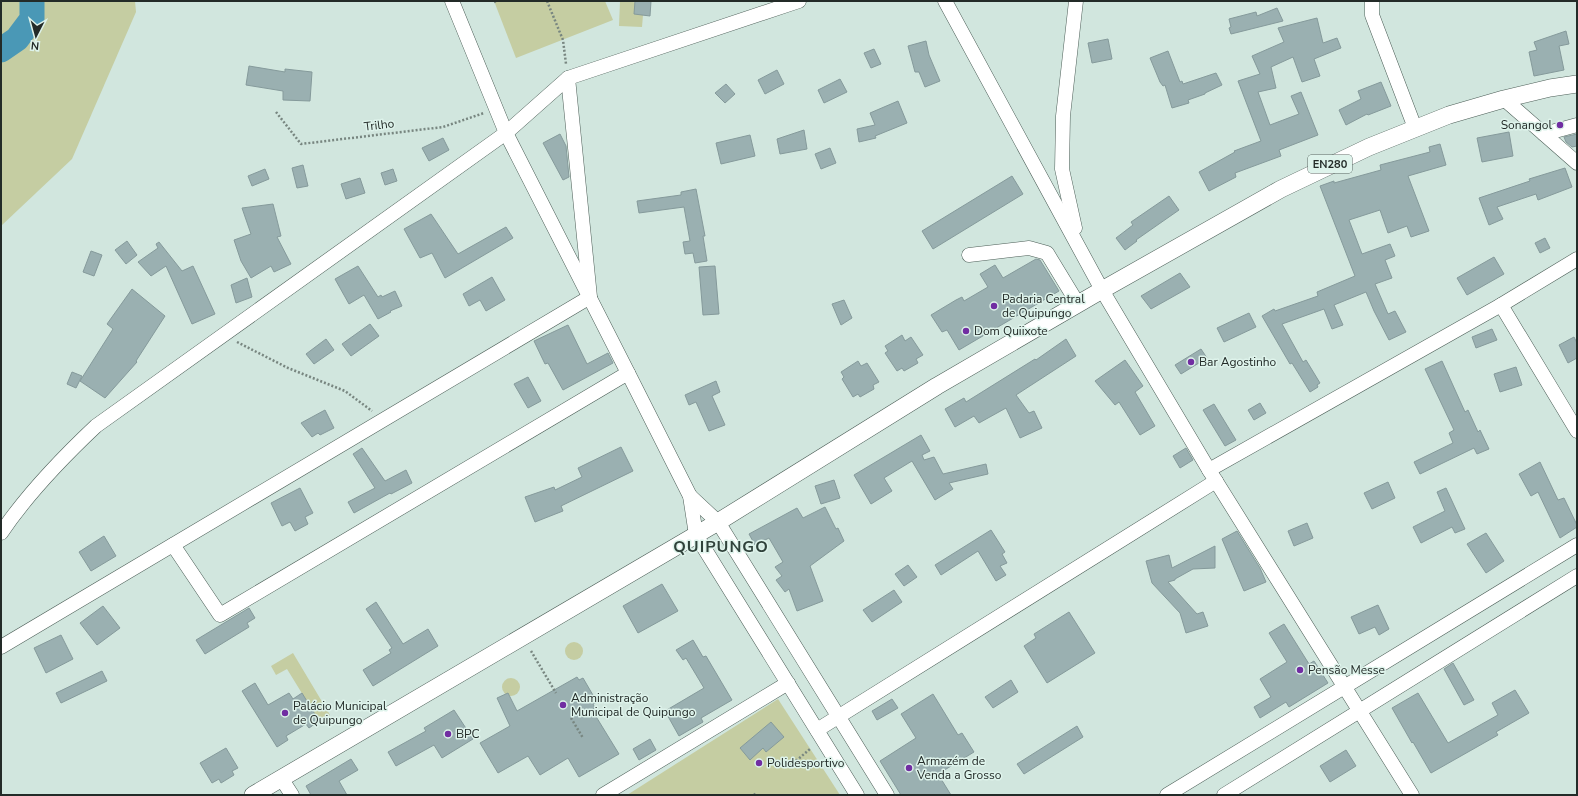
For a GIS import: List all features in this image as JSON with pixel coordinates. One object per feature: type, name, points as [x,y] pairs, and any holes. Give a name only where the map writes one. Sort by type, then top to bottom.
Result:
[{"type":"main road","name":"EN280","points":[[253,795],[718,522],[937,386],[1102,290],[1281,189],[1334,162],[1449,115],[1504,99],[1550,88],[1577,84]]},
{"type":"street","points":[[452,1],[506,133],[690,496],[696,535],[857,795]]},
{"type":"street","points":[[1,533],[57,464],[96,426],[506,133],[568,78],[799,1]]},
{"type":"street","points":[[945,1],[1079,245],[1102,290],[1213,475],[1412,795]]},
{"type":"street","points":[[1076,1],[1063,116],[1062,169],[1079,245]]},
{"type":"street","points":[[1372,1],[1372,15],[1415,128]]},
{"type":"street","points":[[568,78],[590,297]]},
{"type":"street","points":[[1504,99],[1577,163]]},
{"type":"street","points":[[1544,134],[1577,125]]},
{"type":"street","points":[[969,255],[1029,248],[1047,253],[1078,304]]},
{"type":"street","points":[[816,730],[1213,475],[1577,259]]},
{"type":"street","points":[[1,647],[590,297]]},
{"type":"street","points":[[1501,304],[1577,431]]},
{"type":"street","points":[[173,545],[220,615],[628,373]]},
{"type":"street","points":[[690,496],[718,522],[887,795]]},
{"type":"street","points":[[1167,795],[1577,545]]},
{"type":"street","points":[[1224,795],[1577,576]]},
{"type":"street","points":[[603,795],[788,683]]},
{"type":"street","points":[[282,778],[292,795]]},
{"type":"path","points":[[547,1],[563,40],[568,78]]},
{"type":"path","name":"Trilho","points":[[276,112],[301,144],[443,127],[496,109]]},
{"type":"path","points":[[224,335],[288,368],[345,391],[384,420]]},
{"type":"path","points":[[531,651],[556,693]]},
{"type":"path","points":[[571,718],[583,738]]},
{"type":"path","points":[[790,766],[810,749]]},
{"type":"green space","points":[[1,1],[135,1],[136,12],[72,159],[1,226]]},
{"type":"green space","points":[[494,1],[605,1],[613,20],[516,58]]},
{"type":"green space","points":[[620,1],[644,3],[642,27],[619,26]]},
{"type":"green space","points":[[570,642],[578,642],[583,647],[581,658],[578,660],[570,660],[565,655],[565,647]]},
{"type":"green space","points":[[293,653],[330,715],[319,721],[287,669],[276,675],[271,666]]},
{"type":"green space","points":[[507,678],[515,678],[520,683],[518,694],[515,696],[507,696],[502,691],[502,683]]},
{"type":"green space","points":[[778,699],[840,795],[627,795]]},
{"type":"building","points":[[635,1],[651,1],[650,16],[634,14]]},
{"type":"building","points":[[1277,8],[1283,21],[1231,34],[1229,19],[1256,12],[1257,16]]},
{"type":"building","points":[[1317,18],[1323,43],[1337,38],[1341,48],[1314,59],[1320,76],[1302,82],[1293,57],[1271,67],[1276,88],[1258,92],[1270,125],[1299,114],[1291,96],[1301,92],[1318,135],[1279,150],[1281,156],[1235,173],[1236,177],[1209,191],[1199,172],[1235,152],[1234,151],[1261,141],[1238,81],[1260,74],[1252,56],[1284,42],[1278,28]]},
{"type":"building","points":[[1566,31],[1569,44],[1559,46],[1564,70],[1534,76],[1529,52],[1537,50],[1534,42]]},
{"type":"building","points":[[1108,39],[1112,59],[1092,63],[1088,43]]},
{"type":"building","points":[[926,41],[929,55],[940,81],[925,87],[919,72],[915,72],[908,46]]},
{"type":"building","points":[[874,49],[881,64],[871,68],[864,53]]},
{"type":"building","points":[[1168,51],[1180,82],[1182,81],[1183,84],[1216,73],[1222,85],[1205,94],[1188,100],[1189,103],[1172,108],[1165,85],[1163,86],[1160,82],[1150,58]]},
{"type":"building","points":[[249,66],[285,72],[285,69],[312,72],[310,101],[283,100],[283,91],[246,85]]},
{"type":"building","points":[[777,70],[784,84],[765,94],[758,80]]},
{"type":"building","points":[[840,79],[847,92],[824,103],[818,90]]},
{"type":"building","points":[[1381,82],[1391,106],[1368,115],[1367,114],[1346,125],[1339,110],[1361,99],[1358,91]]},
{"type":"building","points":[[726,84],[735,94],[725,103],[715,93]]},
{"type":"building","points":[[898,101],[907,123],[875,136],[876,138],[859,142],[857,129],[875,125],[870,113]]},
{"type":"building","points":[[804,130],[807,149],[780,154],[777,139]]},
{"type":"building","points":[[1509,132],[1513,156],[1482,162],[1477,138]]},
{"type":"building","points":[[560,134],[566,146],[569,177],[563,180],[543,143]]},
{"type":"building","points":[[1577,134],[1577,146],[1572,147],[1566,142],[1564,137]]},
{"type":"building","points":[[750,135],[755,156],[721,164],[716,143]]},
{"type":"building","points":[[443,138],[449,150],[429,161],[422,148]]},
{"type":"building","points":[[1440,144],[1446,165],[1408,176],[1429,231],[1411,237],[1407,226],[1388,233],[1380,210],[1349,220],[1362,254],[1390,244],[1395,256],[1385,260],[1392,278],[1375,284],[1388,314],[1395,311],[1406,332],[1389,340],[1366,292],[1334,305],[1343,325],[1332,329],[1324,309],[1282,324],[1303,362],[1306,360],[1320,383],[1317,385],[1318,387],[1310,392],[1292,363],[1290,364],[1262,316],[1274,309],[1275,311],[1318,296],[1317,292],[1355,276],[1320,186],[1334,181],[1334,183],[1381,170],[1380,165],[1430,152],[1429,147]]},
{"type":"building","points":[[830,148],[836,163],[821,169],[815,154]]},
{"type":"building","points":[[303,165],[308,186],[297,188],[292,168]]},
{"type":"building","points":[[1565,168],[1572,187],[1538,200],[1536,194],[1497,207],[1503,219],[1489,225],[1479,198],[1530,181],[1529,179]]},
{"type":"building","points":[[265,169],[269,179],[252,186],[248,176]]},
{"type":"building","points":[[393,169],[397,181],[385,185],[381,173]]},
{"type":"building","points":[[1012,176],[1023,194],[933,249],[922,231]]},
{"type":"building","points":[[360,178],[365,193],[346,199],[341,184]]},
{"type":"building","points":[[696,189],[705,236],[703,236],[707,261],[695,263],[693,253],[685,254],[683,242],[690,241],[684,207],[639,213],[637,201],[681,195],[681,192]]},
{"type":"building","points":[[1169,196],[1179,210],[1136,240],[1137,241],[1125,250],[1116,238],[1133,225],[1131,222]]},
{"type":"building","points":[[273,204],[281,236],[277,237],[291,264],[274,272],[271,266],[251,278],[241,261],[234,240],[251,234],[242,208]]},
{"type":"building","points":[[431,214],[458,254],[506,227],[513,238],[445,278],[432,253],[420,258],[404,229]]},
{"type":"building","points":[[1545,238],[1550,248],[1540,253],[1535,243]]},
{"type":"building","points":[[127,241],[137,255],[126,264],[115,250]]},
{"type":"building","points":[[159,242],[182,271],[193,266],[215,314],[192,324],[166,266],[151,276],[138,262],[158,248],[156,244]]},
{"type":"building","points":[[91,251],[102,255],[94,276],[83,272]]},
{"type":"building","points":[[1494,257],[1504,274],[1467,295],[1457,278]]},
{"type":"building","points":[[1036,259],[1040,260],[1059,291],[959,350],[947,330],[942,332],[931,315],[962,297],[964,301],[988,287],[980,274],[995,265],[1003,278]]},
{"type":"building","points":[[358,266],[378,297],[381,295],[382,297],[395,291],[402,306],[390,311],[391,312],[378,319],[364,295],[349,304],[335,279]]},
{"type":"building","points":[[715,266],[719,314],[703,315],[699,267]]},
{"type":"building","points":[[1180,273],[1190,287],[1151,309],[1141,296]]},
{"type":"building","points":[[492,277],[505,300],[486,311],[480,300],[469,306],[463,294]]},
{"type":"building","points":[[247,278],[252,297],[236,303],[231,285]]},
{"type":"building","points":[[132,289],[165,316],[136,361],[137,362],[105,398],[80,381],[113,329],[107,324]]},
{"type":"building","points":[[844,300],[852,318],[841,325],[832,304]]},
{"type":"building","points":[[1249,313],[1256,327],[1224,342],[1217,328]]},
{"type":"building","points":[[370,324],[379,336],[351,356],[342,344]]},
{"type":"building","points":[[568,325],[587,364],[608,353],[613,363],[563,390],[548,363],[545,364],[534,341]]},
{"type":"building","points":[[1492,329],[1497,340],[1476,348],[1472,337]]},
{"type":"building","points":[[902,335],[905,341],[911,337],[923,355],[916,359],[918,363],[904,371],[902,368],[897,371],[885,353],[888,351],[885,346]]},
{"type":"building","points":[[1574,337],[1577,343],[1577,358],[1568,363],[1559,345]]},
{"type":"building","points":[[326,339],[334,350],[314,364],[306,354]]},
{"type":"building","points":[[1066,339],[1076,356],[1016,395],[1029,413],[1034,411],[1042,428],[1020,438],[1006,408],[979,423],[974,416],[955,427],[945,409],[964,398],[966,402],[1035,359],[1036,360]]},
{"type":"building","name":"Bar Agostinho","points":[[1201,349],[1207,358],[1181,374],[1175,365]]},
{"type":"building","points":[[1125,360],[1143,386],[1135,392],[1155,426],[1140,435],[1119,402],[1115,405],[1095,381]]},
{"type":"building","points":[[858,361],[861,366],[867,363],[879,382],[873,385],[874,389],[860,397],[858,394],[853,397],[842,379],[844,377],[841,372]]},
{"type":"building","points":[[1442,361],[1465,412],[1468,410],[1478,432],[1480,430],[1489,449],[1477,454],[1474,448],[1420,474],[1414,462],[1453,443],[1449,433],[1454,430],[1425,369]]},
{"type":"building","points":[[1516,367],[1522,385],[1500,392],[1494,374]]},
{"type":"building","points":[[72,372],[82,376],[76,388],[67,384]]},
{"type":"building","points":[[528,377],[541,401],[528,408],[514,384]]},
{"type":"building","points":[[716,381],[720,392],[712,396],[725,425],[709,431],[696,402],[689,405],[685,395]]},
{"type":"building","points":[[1260,403],[1266,413],[1254,420],[1248,410]]},
{"type":"building","points":[[1214,404],[1236,440],[1225,446],[1203,410]]},
{"type":"building","points":[[325,410],[334,428],[320,435],[318,433],[312,437],[301,423]]},
{"type":"building","points":[[921,435],[930,451],[922,455],[924,460],[934,457],[943,474],[986,464],[988,474],[949,483],[953,489],[935,500],[912,461],[884,478],[892,491],[871,504],[854,475]]},
{"type":"building","points":[[621,447],[633,471],[561,506],[563,511],[535,522],[525,497],[554,487],[555,490],[582,477],[578,468]]},
{"type":"building","points":[[362,448],[385,481],[406,470],[412,483],[391,494],[390,493],[354,513],[348,502],[375,488],[353,454]]},
{"type":"building","points":[[1186,448],[1193,460],[1180,468],[1173,456]]},
{"type":"building","points":[[1540,462],[1558,500],[1564,498],[1577,525],[1577,527],[1560,538],[1538,492],[1531,496],[1519,474]]},
{"type":"building","points":[[834,480],[840,498],[821,504],[815,486]]},
{"type":"building","points":[[1388,482],[1395,498],[1372,509],[1364,493]]},
{"type":"building","points":[[300,488],[313,513],[305,517],[308,524],[295,531],[290,522],[282,526],[271,503]]},
{"type":"building","points":[[1446,488],[1465,529],[1455,533],[1452,527],[1421,543],[1413,527],[1445,511],[1437,492]]},
{"type":"building","points":[[825,507],[844,541],[810,566],[823,601],[797,611],[789,589],[785,592],[776,580],[782,576],[775,567],[783,562],[769,538],[755,545],[749,534],[797,508],[803,518]]},
{"type":"building","points":[[1307,523],[1313,538],[1294,546],[1288,531]]},
{"type":"building","points":[[991,530],[1005,552],[1002,554],[1007,563],[1000,566],[1006,575],[996,581],[978,551],[941,575],[935,565]]},
{"type":"building","points":[[1237,531],[1260,568],[1266,582],[1244,591],[1222,539]]},
{"type":"building","points":[[1486,533],[1504,561],[1486,573],[1467,544]]},
{"type":"building","points":[[104,536],[116,556],[91,571],[79,552]]},
{"type":"building","points":[[1215,546],[1215,568],[1193,569],[1175,580],[1168,582],[1197,614],[1203,612],[1208,626],[1186,633],[1180,613],[1152,583],[1146,561],[1169,555],[1172,568]]},
{"type":"building","points":[[908,565],[917,577],[904,586],[895,574]]},
{"type":"building","points":[[662,584],[678,611],[638,633],[623,606]]},
{"type":"building","points":[[894,590],[902,602],[872,622],[863,610]]},
{"type":"building","points":[[376,602],[403,644],[428,629],[438,646],[373,686],[363,670],[391,653],[389,650],[392,648],[366,609]]},
{"type":"building","points":[[1378,605],[1389,629],[1379,635],[1375,627],[1359,634],[1351,617]]},
{"type":"building","points":[[103,606],[120,628],[97,645],[80,623]]},
{"type":"building","points":[[249,608],[255,618],[247,623],[249,627],[205,654],[196,640]]},
{"type":"building","points":[[1069,612],[1095,653],[1047,683],[1024,646],[1036,638],[1034,634]]},
{"type":"building","name":"Pensão Messe","points":[[1284,624],[1309,664],[1314,661],[1328,683],[1289,707],[1286,702],[1260,718],[1254,707],[1271,697],[1260,679],[1287,662],[1269,633]]},
{"type":"building","points":[[61,635],[73,659],[46,673],[34,648]]},
{"type":"building","points":[[693,640],[703,657],[706,656],[732,700],[701,718],[703,722],[679,736],[665,711],[704,688],[686,658],[683,660],[676,650]]},
{"type":"building","points":[[1453,663],[1474,700],[1464,705],[1444,669]]},
{"type":"building","points":[[102,671],[107,681],[61,703],[56,693]]},
{"type":"building","points":[[577,677],[579,680],[583,678],[597,702],[593,704],[595,708],[592,710],[619,754],[579,777],[568,758],[540,775],[528,756],[498,773],[480,743],[510,726],[497,698],[508,693],[517,711]]},
{"type":"building","points":[[1011,680],[1018,692],[993,708],[985,697]]},
{"type":"building","name":"Palácio Municipal de Quipungo","points":[[255,683],[268,705],[289,693],[293,699],[302,693],[319,721],[309,728],[306,724],[286,736],[288,740],[277,747],[242,691]]},
{"type":"building","points":[[1515,690],[1529,713],[1496,732],[1498,735],[1431,773],[1392,708],[1418,693],[1448,743],[1498,715],[1492,703]]},
{"type":"building","points":[[933,694],[958,735],[962,733],[974,752],[938,774],[951,795],[901,795],[880,761],[916,738],[901,714]]},
{"type":"building","points":[[892,699],[898,708],[877,720],[872,711]]},
{"type":"building","name":"BPC","points":[[454,710],[473,739],[442,758],[434,745],[396,766],[388,752],[426,731],[424,728]]},
{"type":"building","points":[[771,722],[784,737],[766,752],[763,748],[750,760],[740,748]]},
{"type":"building","points":[[1077,726],[1083,737],[1024,774],[1017,764]]},
{"type":"building","points":[[650,739],[656,750],[639,760],[633,749]]},
{"type":"building","points":[[226,748],[238,768],[232,771],[234,775],[221,783],[219,779],[212,783],[200,763]]},
{"type":"building","points":[[1346,750],[1356,766],[1330,782],[1320,766]]},
{"type":"building","points":[[351,759],[358,770],[339,781],[347,795],[311,795],[306,786]]},
{"type":"waterway","points":[[1,50],[17,39],[32,19],[32,1]]},
{"type":"place","name":"Sonangol","points":[[1560,125]]},
{"type":"place","name":"Padaria Central de Quipungo","points":[[994,306]]},
{"type":"place","name":"Dom Quiixote","points":[[966,331]]},
{"type":"place","name":"Bar Agostinho","points":[[1191,362]]},
{"type":"place","name":"Pensão Messe","points":[[1300,670]]},
{"type":"place","name":"Administração Municipal de Quipungo","points":[[563,705]]},
{"type":"place","name":"Palácio Municipal de Quipungo","points":[[285,713]]},
{"type":"place","name":"BPC","points":[[448,734]]},
{"type":"place","name":"Polidesportivo","points":[[759,763]]},
{"type":"place","name":"Armazém de Venda a Grosso","points":[[909,768]]},
{"type":"district","name":"QUIPUNGO","points":[[721,547]]}]
